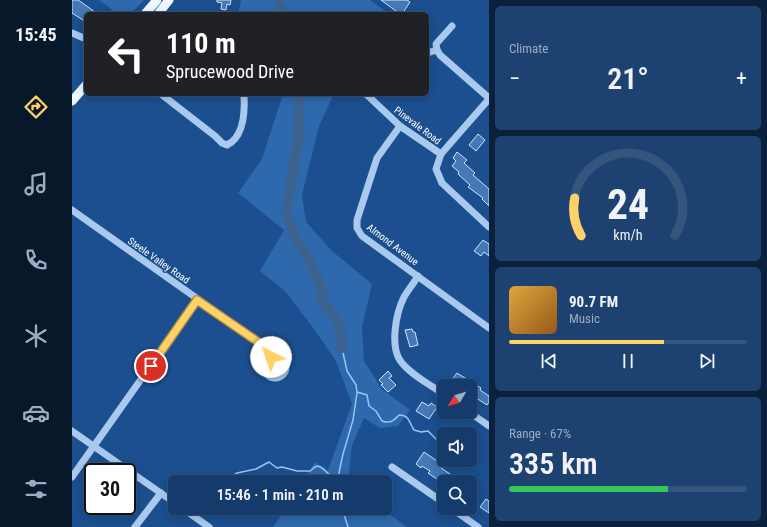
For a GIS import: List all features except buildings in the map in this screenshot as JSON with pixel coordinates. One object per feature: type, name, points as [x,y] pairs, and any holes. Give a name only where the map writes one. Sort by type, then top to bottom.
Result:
[{"type":"main road","points":[[147,12],[157,0]]},
{"type":"main road","points":[[160,12],[169,0]]},
{"type":"main road","points":[[72,101],[84,88]]},
{"type":"street","points":[[452,26],[436,44],[437,50],[440,55],[489,99],[440,154],[436,169],[442,183],[489,227]]},
{"type":"street","points":[[72,33],[84,38]]},
{"type":"street","points":[[429,52],[437,50]]},
{"type":"street","points":[[164,96],[227,145],[236,138],[242,123],[244,96]]},
{"type":"street","name":"Pinevale Road","points":[[368,96],[400,126],[440,154]]},
{"type":"street","name":"Almond Avenue","points":[[400,126],[375,163],[357,220],[357,228],[362,236],[489,328]]},
{"type":"street","name":"Steele Valley Road","points":[[72,210],[197,300],[267,348],[271,357]]},
{"type":"street","points":[[418,276],[404,297],[400,307],[394,339],[395,346],[400,362],[437,389]]},
{"type":"street","points":[[72,477],[95,447],[197,300]]},
{"type":"street","points":[[477,418],[489,426]]},
{"type":"street","points":[[72,431],[168,498]]},
{"type":"street","points":[[392,467],[437,498]]},
{"type":"street","points":[[135,527],[161,493]]},
{"type":"street","points":[[192,515],[209,527]]},
{"type":"street","points":[[461,515],[478,527]]},
{"type":"shaded area","points":[[99,0],[144,0],[132,12],[115,12]]},
{"type":"shaded area","points":[[241,0],[370,0],[386,12],[238,12]]},
{"type":"shaded area","points":[[282,96],[333,96],[319,126],[302,195],[306,222],[332,251],[372,284],[362,327],[364,361],[382,389],[410,410],[398,426],[380,428],[364,418],[352,445],[349,475],[307,475],[315,462],[328,470],[352,404],[336,361],[314,329],[285,291],[260,271],[284,230],[238,193],[262,159]]},
{"type":"shaded area","points":[[272,359],[278,359],[283,364],[281,373],[278,375],[272,375],[267,370],[267,364]]},
{"type":"shaded area","points":[[281,515],[391,515],[407,527],[273,527]]},
{"type":"waterway","points":[[279,0],[282,12]]},
{"type":"waterway","points":[[300,96],[298,140],[286,212],[295,237],[310,262],[321,287],[322,301],[338,321],[342,348]]},
{"type":"waterway","points":[[342,348],[347,371],[356,385],[357,392],[367,395],[369,406],[376,411],[382,421],[389,422],[394,420],[399,415],[403,415],[409,420],[414,430],[421,432],[428,431],[437,440]]},
{"type":"waterway","points":[[338,475],[353,420],[357,393]]},
{"type":"waterway","points":[[234,475],[256,469],[269,462],[277,468],[282,467],[297,471],[310,471],[314,467],[318,466],[330,475]]},
{"type":"waterway","points":[[344,515],[348,527]]},
{"type":"route","points":[[151,366],[197,300],[267,348],[271,357]]}]
